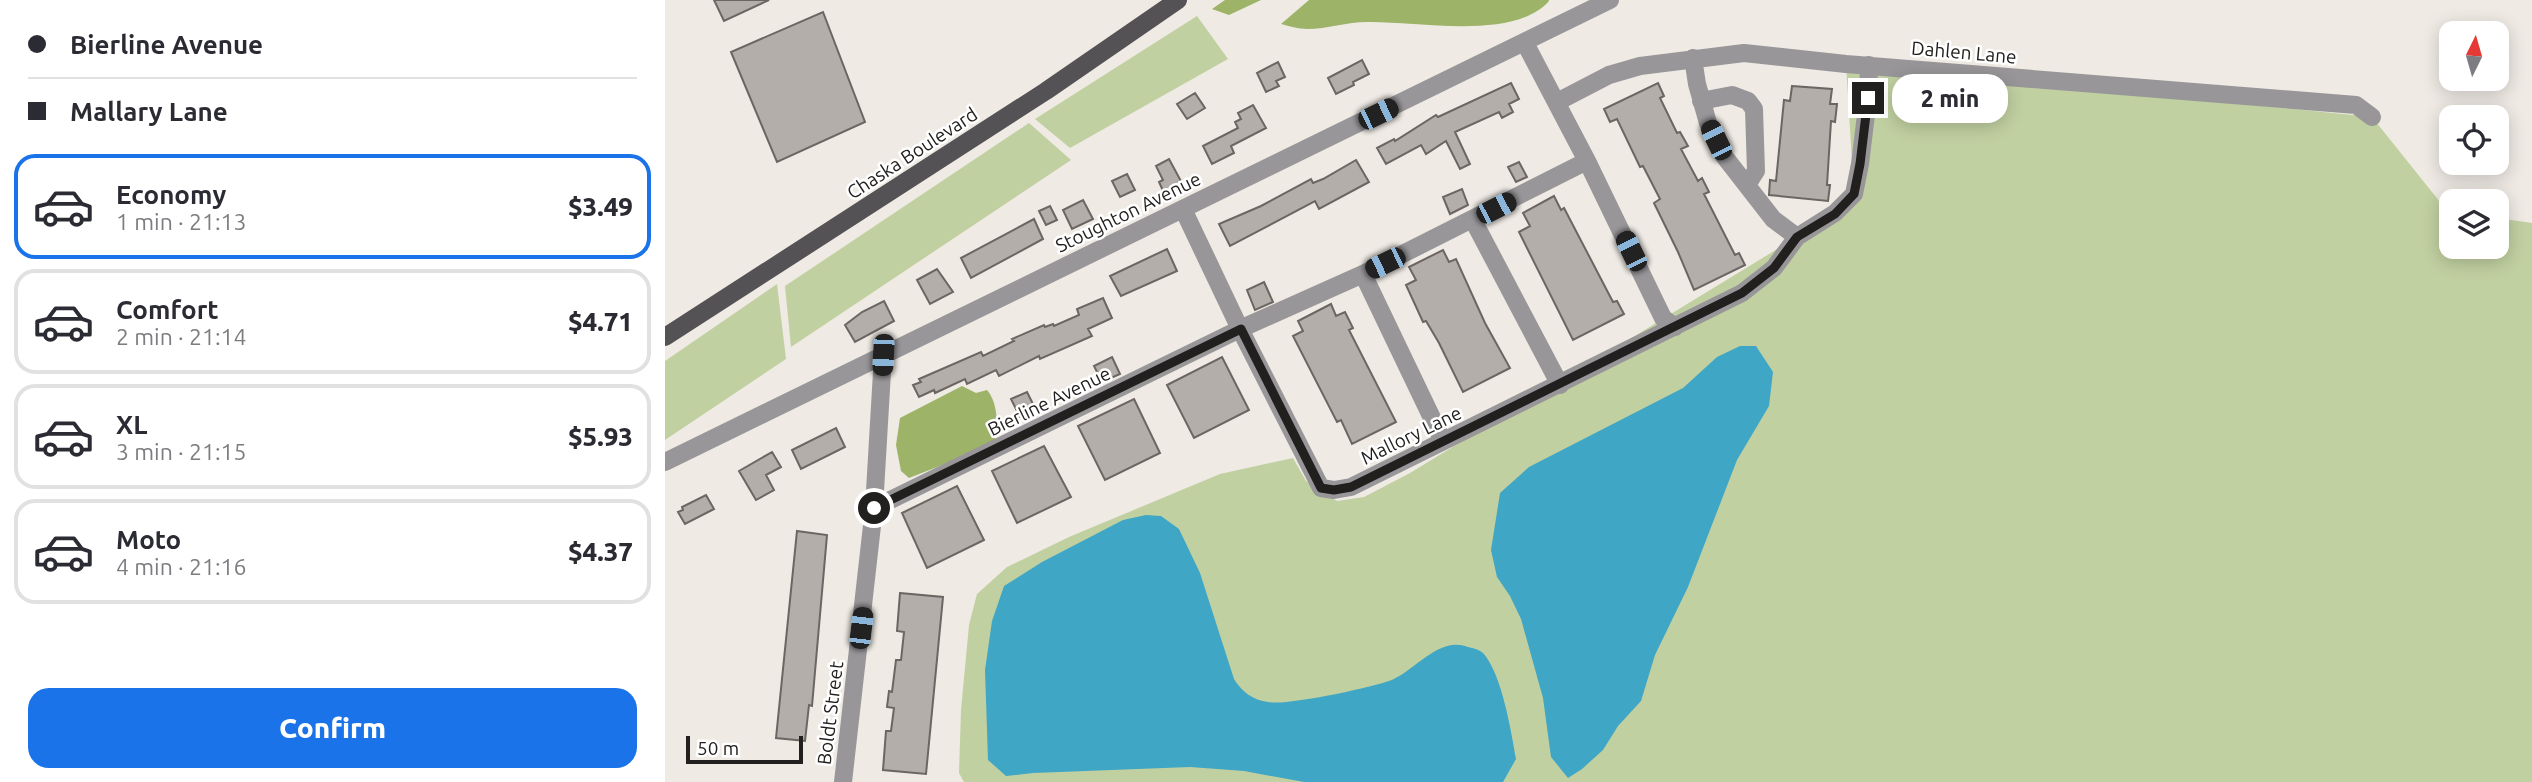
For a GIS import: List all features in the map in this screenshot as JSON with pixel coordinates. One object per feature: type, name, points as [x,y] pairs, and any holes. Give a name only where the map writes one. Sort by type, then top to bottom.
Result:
[{"type":"main road","name":"Chaska Boulevard","points":[[665,337],[1047,91],[1178,0]]},
{"type":"street","name":"Stoughton Avenue","points":[[665,461],[1610,0]]},
{"type":"street","points":[[1525,43],[1587,161],[1663,318],[1675,327]]},
{"type":"street","name":"Dahlen Lane","points":[[1557,102],[1609,75],[1640,66],[1744,53],[2356,105],[2372,117]]},
{"type":"street","points":[[1693,58],[1701,101],[1724,156],[1773,219],[1797,237],[1835,214],[1854,194],[1868,98],[1868,65]]},
{"type":"street","points":[[1701,101],[1732,95],[1748,101],[1754,109],[1756,171],[1747,185]]},
{"type":"street","name":"Bierline Avenue","points":[[874,508],[1241,329],[1363,274],[1587,161]]},
{"type":"street","points":[[1183,209],[1241,329]]},
{"type":"street","points":[[1473,220],[1560,385]]},
{"type":"street","name":"Mallory Lane","points":[[1241,329],[1321,488],[1334,490],[1351,487],[1742,293],[1774,268],[1797,237]]},
{"type":"street","points":[[1363,274],[1443,442]]},
{"type":"street","name":"Boldt Street","points":[[843,782],[874,508],[883,355]]},
{"type":"green space","points":[[1225,0],[1261,0],[1229,15],[1212,9]]},
{"type":"green space","points":[[1309,0],[1549,1],[1533,13],[1513,21],[1489,25],[1367,22],[1307,29],[1281,24]]},
{"type":"green space","points":[[1197,16],[1228,59],[1070,148],[1035,119]]},
{"type":"green space","points":[[1846,64],[2372,117],[2439,201],[2439,259],[2509,259],[2509,220],[2532,223],[2532,782],[964,782],[959,773],[961,710],[969,625],[977,594],[1007,567],[1069,537],[1220,474],[1293,458],[1306,481],[1337,501],[1364,497],[1410,473],[1797,237],[1854,194]]},
{"type":"green space","points":[[1029,123],[1071,160],[791,347],[785,286]]},
{"type":"green space","points":[[777,284],[786,359],[665,440],[665,361]]},
{"type":"green space","points":[[962,386],[976,393],[987,390],[991,395],[996,414],[995,440],[978,451],[909,478],[901,471],[896,445],[900,418]]},
{"type":"water","points":[[1740,346],[1756,346],[1773,372],[1769,406],[1737,460],[1688,587],[1655,655],[1641,701],[1618,726],[1603,750],[1568,778],[1551,757],[1543,698],[1521,619],[1497,577],[1491,550],[1500,493],[1529,467],[1683,388],[1717,357]]},
{"type":"water","points":[[1146,515],[1161,516],[1179,529],[1200,573],[1234,679],[1244,691],[1257,699],[1278,703],[1328,696],[1379,684],[1398,676],[1447,646],[1457,645],[1482,652],[1490,662],[1500,688],[1516,759],[1503,782],[1304,782],[1244,771],[1190,767],[1006,776],[988,760],[985,670],[992,621],[1004,586],[1042,562],[1123,520]]},
{"type":"building","points":[[714,0],[769,0],[724,21]]},
{"type":"building","points":[[823,12],[865,122],[777,162],[731,52]]},
{"type":"building","points":[[1362,60],[1369,74],[1336,94],[1328,78]]},
{"type":"building","points":[[1278,62],[1285,77],[1276,81],[1279,86],[1266,92],[1257,73]]},
{"type":"building","points":[[1511,83],[1519,99],[1509,104],[1513,112],[1502,118],[1499,112],[1455,132],[1470,164],[1460,169],[1446,141],[1426,154],[1421,145],[1386,164],[1377,148],[1394,139],[1395,141],[1436,115],[1438,117]]},
{"type":"building","points":[[1658,83],[1664,96],[1660,98],[1677,133],[1680,132],[1688,146],[1681,149],[1698,181],[1702,178],[1709,192],[1704,194],[1735,255],[1739,253],[1745,265],[1694,290],[1654,203],[1660,199],[1643,166],[1640,167],[1617,119],[1610,122],[1604,109]]},
{"type":"building","points":[[1792,86],[1832,89],[1830,104],[1837,104],[1835,122],[1831,121],[1828,201],[1769,195],[1770,180],[1776,181],[1784,100],[1790,101]]},
{"type":"building","points":[[1195,93],[1205,108],[1187,119],[1177,104]]},
{"type":"building","points":[[1253,105],[1266,128],[1231,146],[1234,153],[1212,164],[1203,146],[1238,128],[1235,122],[1241,119],[1238,113]]},
{"type":"building","points":[[1169,159],[1182,183],[1164,193],[1159,182],[1163,180],[1156,166]]},
{"type":"building","points":[[1356,160],[1369,182],[1319,209],[1315,201],[1230,246],[1219,224],[1261,206],[1311,179],[1313,183],[1323,179]]},
{"type":"building","points":[[1519,162],[1527,177],[1516,182],[1508,167]]},
{"type":"building","points":[[1127,174],[1135,190],[1120,197],[1112,181]]},
{"type":"building","points":[[1462,189],[1468,205],[1450,214],[1443,197]]},
{"type":"building","points":[[1554,196],[1561,210],[1564,208],[1613,302],[1617,301],[1624,314],[1573,340],[1519,232],[1530,226],[1523,213]]},
{"type":"building","points":[[1083,200],[1093,219],[1072,229],[1063,210]]},
{"type":"building","points":[[1050,206],[1057,220],[1046,225],[1039,211]]},
{"type":"building","points":[[1034,219],[1043,239],[971,278],[961,258]]},
{"type":"building","points":[[1167,249],[1177,271],[1121,296],[1110,276]]},
{"type":"building","points":[[1443,250],[1449,262],[1456,259],[1485,323],[1510,368],[1463,392],[1439,343],[1426,321],[1423,322],[1406,285],[1416,280],[1409,267]]},
{"type":"building","points":[[937,269],[953,292],[930,304],[917,280]]},
{"type":"building","points":[[1264,282],[1273,302],[1255,310],[1247,290]]},
{"type":"building","points":[[1103,298],[1112,318],[1088,329],[1092,336],[1040,359],[1039,356],[999,376],[996,370],[967,384],[965,379],[935,393],[934,390],[919,397],[913,385],[921,382],[919,379],[981,352],[983,356],[1044,325],[1054,326],[1079,315],[1077,309]]},
{"type":"building","points":[[884,301],[894,321],[855,342],[845,325],[862,312]]},
{"type":"building","points":[[1331,304],[1336,316],[1345,312],[1353,328],[1349,330],[1396,422],[1352,444],[1341,420],[1337,422],[1293,336],[1303,331],[1298,321]]},
{"type":"building","points":[[1112,357],[1120,374],[1102,382],[1094,366]]},
{"type":"building","points":[[1222,357],[1249,410],[1194,438],[1167,385]]},
{"type":"building","points":[[1027,392],[1036,410],[1020,417],[1011,399]]},
{"type":"building","points":[[1134,399],[1160,453],[1105,480],[1078,426]]},
{"type":"building","points":[[836,428],[845,447],[801,469],[792,450]]},
{"type":"building","points":[[1044,446],[1071,497],[1017,523],[992,471]]},
{"type":"building","points":[[772,452],[781,467],[766,475],[774,490],[756,500],[739,471]]},
{"type":"building","points":[[957,486],[984,540],[927,568],[902,513]]},
{"type":"building","points":[[706,495],[714,509],[685,524],[678,512],[683,510],[682,507]]},
{"type":"building","points":[[797,531],[827,535],[812,706],[809,705],[805,741],[776,738]]},
{"type":"building","points":[[900,593],[943,597],[926,774],[883,770],[886,731],[891,731],[894,708],[887,707],[889,691],[892,692],[896,660],[901,660],[904,632],[897,631]]},
{"type":"route","points":[[874,508],[1241,329],[1321,488],[1334,490],[1351,487],[1742,293],[1774,268],[1797,237],[1835,214],[1854,194],[1868,98]]}]
